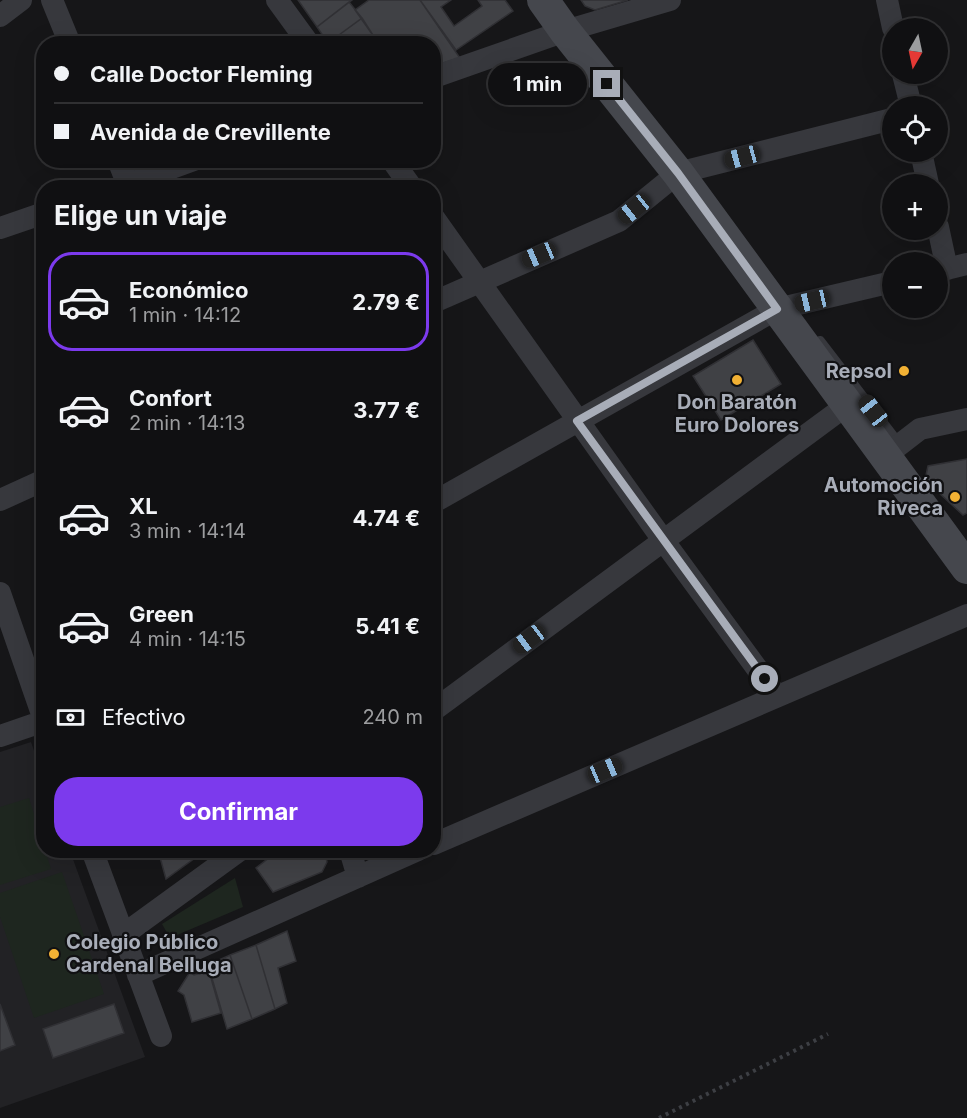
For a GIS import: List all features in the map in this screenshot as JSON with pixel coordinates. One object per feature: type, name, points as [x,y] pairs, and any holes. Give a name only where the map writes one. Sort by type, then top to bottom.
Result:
[{"type":"street","points":[[0,16],[21,0]]},
{"type":"street","points":[[52,0],[67,36]]},
{"type":"street","points":[[277,0],[303,36]]},
{"type":"street","points":[[543,0],[678,173],[791,311],[848,405],[892,451],[967,568]]},
{"type":"street","points":[[441,75],[566,31],[670,0]]},
{"type":"street","points":[[887,0],[891,18]]},
{"type":"street","points":[[441,299],[619,221],[678,173],[882,122]]},
{"type":"street","points":[[141,180],[173,168]]},
{"type":"street","points":[[0,228],[36,216]]},
{"type":"street","points":[[441,228],[577,421],[777,696]]},
{"type":"street","points":[[942,240],[950,268]]},
{"type":"street","points":[[441,498],[577,421],[791,311],[882,285]]},
{"type":"street","points":[[441,705],[848,405]]},
{"type":"street","points":[[892,451],[920,429],[967,419]]},
{"type":"street","points":[[0,500],[36,484]]},
{"type":"street","points":[[0,593],[36,697]]},
{"type":"street","points":[[441,841],[967,615]]},
{"type":"street","points":[[0,736],[36,723]]},
{"type":"street","points":[[95,858],[161,1036]]},
{"type":"street","points":[[123,934],[229,858]]},
{"type":"street","points":[[352,858],[358,877]]},
{"type":"street","points":[[138,975],[400,858]]},
{"type":"lane","points":[[815,334],[892,451]]},
{"type":"path","points":[[659,1118],[828,1034]]},
{"type":"shaded area","name":"Colegio Público Cardenal Belluga","points":[[31,742],[36,757],[36,858],[73,858],[145,1057],[0,1108],[0,752]]},
{"type":"shaded area","points":[[29,798],[36,821],[36,858],[48,858],[51,869],[0,885],[0,807]]},
{"type":"shaded area","points":[[62,872],[104,994],[34,1018],[0,917],[0,893]]},
{"type":"shaded area","points":[[235,878],[243,907],[170,938],[162,924]]},
{"type":"building","points":[[298,0],[352,0],[317,27]]},
{"type":"building","points":[[369,0],[420,0],[460,58],[441,64],[441,36],[373,36],[355,10]]},
{"type":"building","points":[[420,0],[451,0],[441,7],[454,26],[482,6],[478,0],[505,0],[513,11],[456,50]]},
{"type":"building","points":[[581,0],[628,0],[595,10],[585,6]]},
{"type":"building","points":[[349,2],[362,18],[338,36],[323,36],[317,27]]},
{"type":"building","points":[[362,18],[373,35],[372,36],[338,36]]},
{"type":"building","name":"Don Baratón Euro Dolores","points":[[753,340],[781,384],[721,420],[693,376]]},
{"type":"building","name":"Automoción Riveca","points":[[967,459],[967,513],[963,515],[925,480],[928,466]]},
{"type":"building","points":[[160,858],[195,858],[166,879]]},
{"type":"building","points":[[269,858],[326,858],[327,862],[322,872],[273,892],[256,868]]},
{"type":"building","points":[[287,931],[296,961],[278,968],[287,1003],[275,1009],[256,945]]},
{"type":"building","points":[[256,945],[275,1009],[252,1019],[230,955]]},
{"type":"building","points":[[230,955],[252,1019],[227,1029],[208,965]]},
{"type":"building","points":[[209,971],[221,1013],[192,1022],[184,995],[178,991],[190,972],[194,975]]},
{"type":"building","points":[[0,1004],[15,1045],[0,1051]]},
{"type":"building","points":[[114,1004],[124,1033],[53,1058],[43,1029]]},
{"type":"place","name":"Repsol","points":[[904,371]]},
{"type":"place","name":"Don Baratón Euro Dolores","points":[[737,380]]},
{"type":"place","name":"Automoción Riveca","points":[[955,497]]},
{"type":"place","name":"Colegio Público Cardenal Belluga","points":[[54,954]]},
{"type":"route","points":[[607,84],[678,173],[777,309],[577,421],[765,679]]}]
